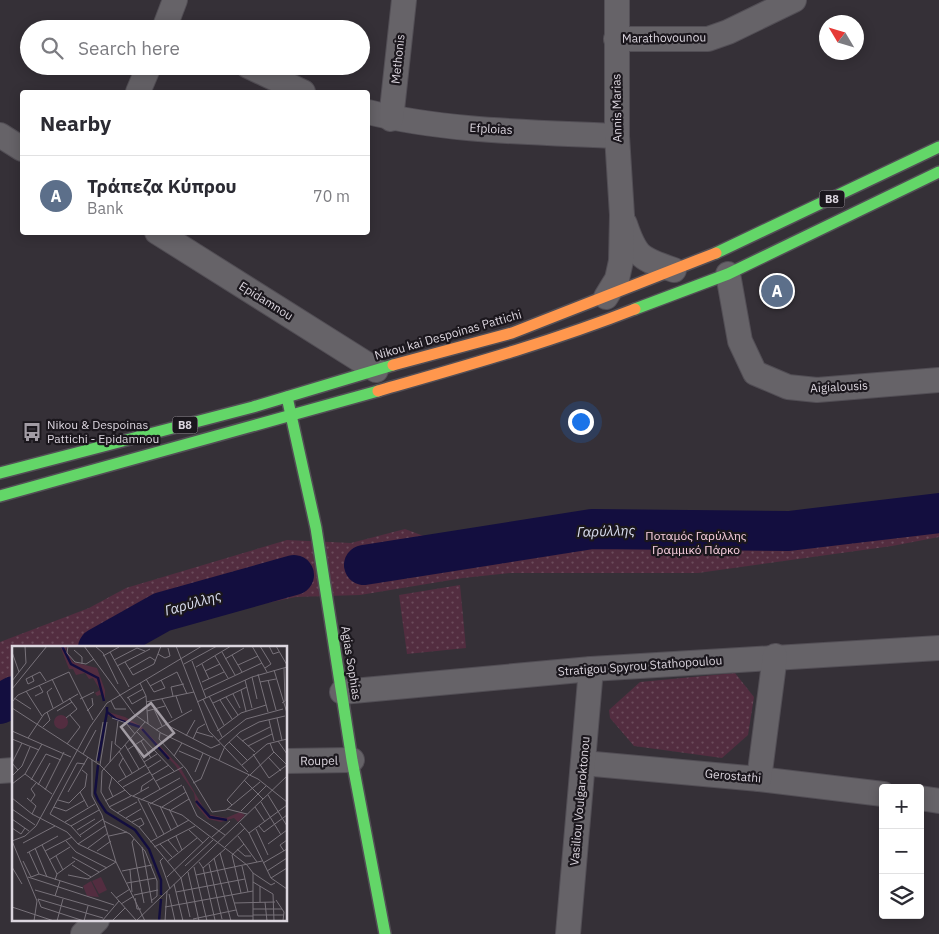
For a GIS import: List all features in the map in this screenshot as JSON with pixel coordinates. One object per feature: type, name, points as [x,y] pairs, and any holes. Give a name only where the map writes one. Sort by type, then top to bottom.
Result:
[{"type":"main road","name":"Nikou kai Despoinas Pattichi","points":[[0,473],[287,397],[376,370],[512,333],[615,289],[674,270],[724,250],[939,147]]},
{"type":"main road","points":[[0,496],[506,355],[728,274],[939,172]]},
{"type":"main road","points":[[615,289],[629,301],[643,306]]},
{"type":"main road","name":"Agias Sophias","points":[[287,397],[316,528],[352,760],[385,934]]},
{"type":"street","name":"Methonis","points":[[391,119],[404,0]]},
{"type":"street","name":"Annis Marias","points":[[615,289],[621,261],[622,215],[617,136],[617,0]]},
{"type":"street","name":"Marathovounou","points":[[616,39],[708,39],[728,32],[794,0]]},
{"type":"street","points":[[139,90],[145,75]]},
{"type":"street","points":[[267,75],[300,90]]},
{"type":"street","name":"Efploias","points":[[370,113],[391,119],[469,128],[617,136]]},
{"type":"street","points":[[0,134],[20,148]]},
{"type":"street","name":"Annis Marias","points":[[622,215],[632,248],[645,260],[674,270]]},
{"type":"street","name":"Epidamnou","points":[[162,235],[376,370]]},
{"type":"street","name":"Aigialousis","points":[[728,274],[740,341],[755,373],[788,387],[816,390],[939,380]]},
{"type":"street","name":"Stratigou Spyrou Stathopoulou","points":[[342,692],[591,669],[775,656],[939,648]]},
{"type":"street","points":[[759,779],[775,656]]},
{"type":"street","name":"Vasiliou Voulgaroktonou","points":[[568,934],[591,669]]},
{"type":"street","name":"Roupel","points":[[288,761],[352,760]]},
{"type":"street","name":"Gerostathi","points":[[584,763],[759,779],[879,794]]},
{"type":"street","points":[[924,799],[939,801]]},
{"type":"street","points":[[83,934],[95,922]]},
{"type":"green space","name":"Ποταμός Γαρύλλης Γραμμικό Πάρκο","points":[[939,500],[939,537],[892,546],[698,573],[510,573],[463,578],[360,595],[296,597],[167,624],[128,646],[12,646],[12,711],[0,717],[0,642],[89,608],[126,588],[287,540],[351,543],[405,529],[429,538],[619,522],[691,512],[811,511]]},
{"type":"green space","points":[[460,585],[466,648],[407,654],[399,595]]},
{"type":"green space","points":[[735,673],[754,697],[748,735],[722,758],[634,746],[610,718],[609,710],[640,682]]},
{"type":"waterway","name":"Γαρύλλης","points":[[364,565],[592,529],[789,531],[939,513]]},
{"type":"waterway","name":"Γαρύλλης","points":[[102,646],[162,612],[294,575]]},
{"type":"waterway","name":"Γαρύλλης","points":[[0,704],[12,697]]},
{"type":"traffic: fast","points":[[716,253],[939,147]]},
{"type":"traffic: fast","points":[[635,309],[728,274],[939,172]]},
{"type":"traffic: fast","points":[[0,473],[253,407],[393,365]]},
{"type":"traffic: fast","points":[[0,496],[378,391]]},
{"type":"traffic: fast","points":[[287,397],[316,528],[352,760],[385,934]]},
{"type":"traffic: slow","points":[[393,365],[512,333],[716,253]]},
{"type":"traffic: slow","points":[[378,391],[540,343],[635,309]]},
{"type":"place","name":"Τράπεζα Κύπρου","points":[[777,291]]},
{"type":"place","name":"Nikou & Despoinas Pattichi - Epidamnou","points":[[32,432]]}]
